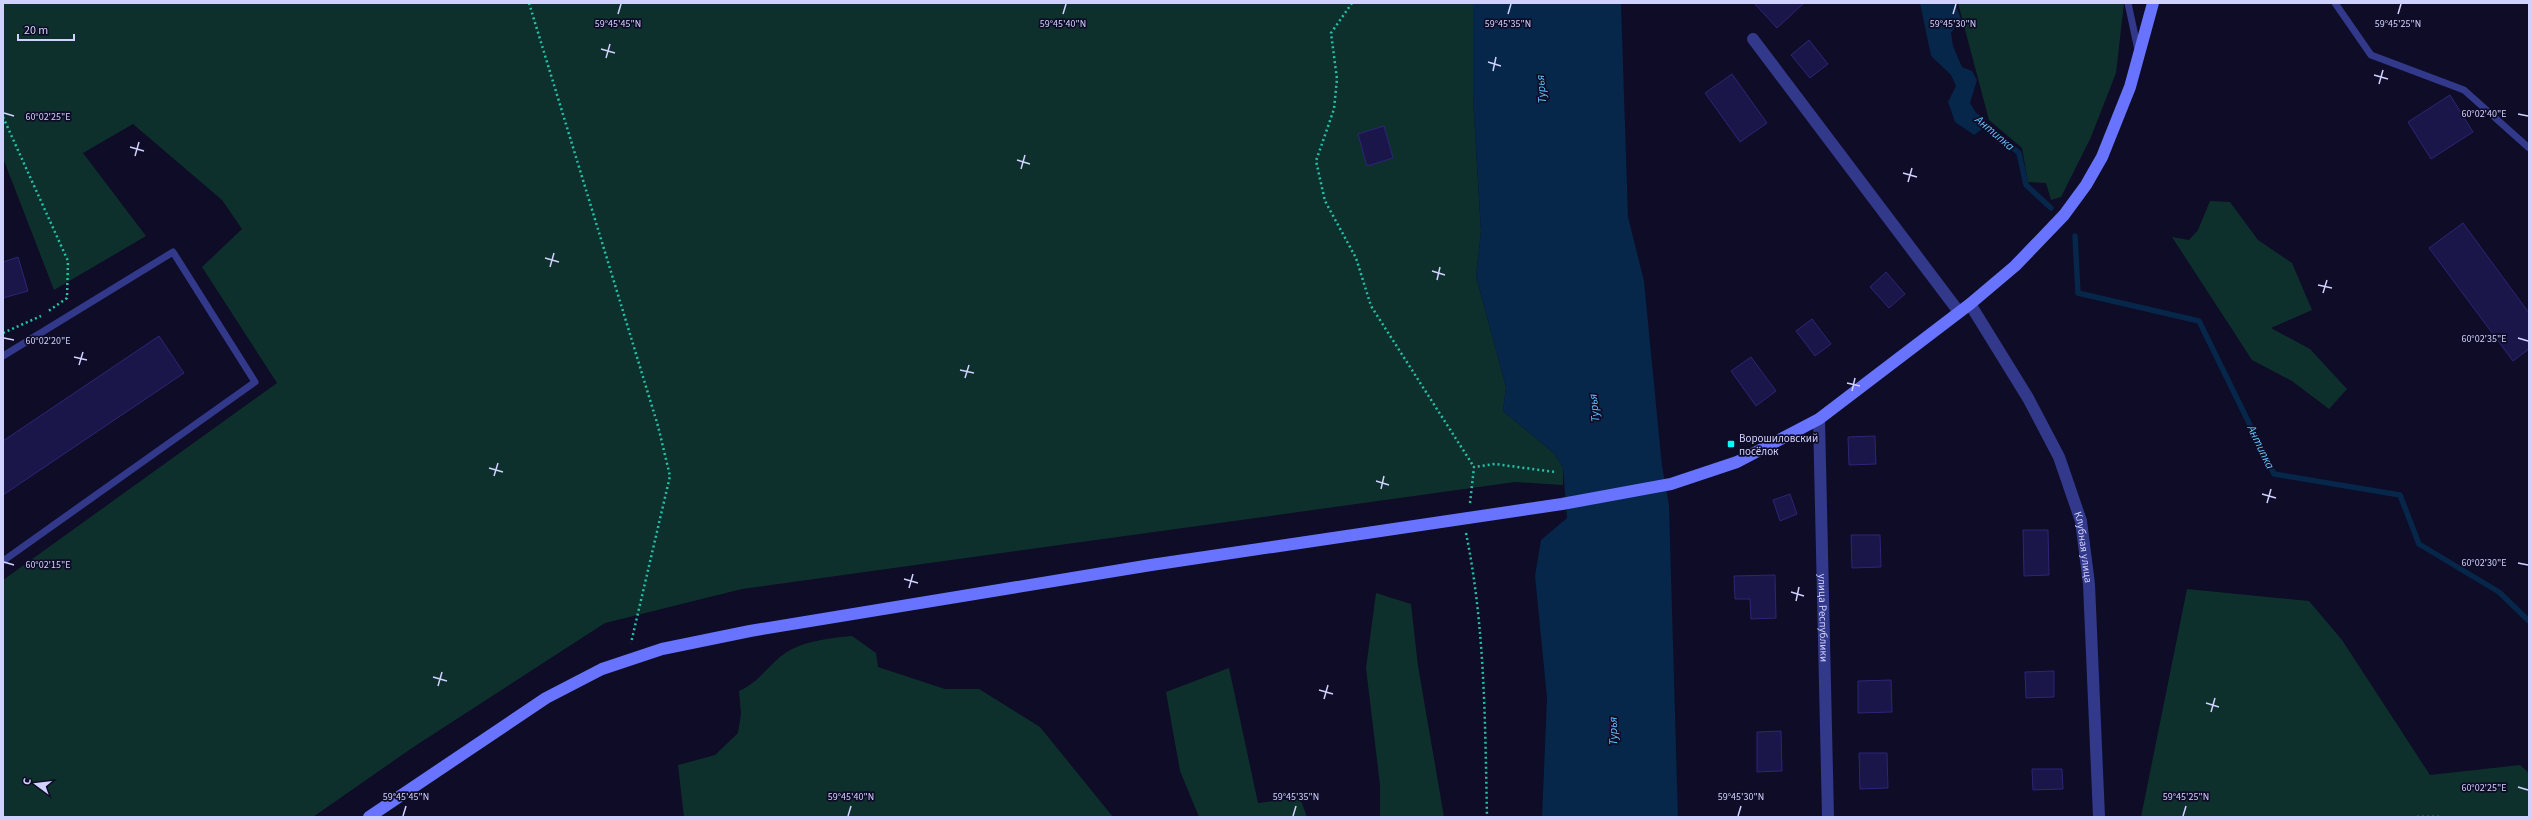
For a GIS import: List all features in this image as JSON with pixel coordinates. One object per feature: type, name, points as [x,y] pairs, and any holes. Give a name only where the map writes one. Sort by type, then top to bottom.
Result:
[{"type":"main road","points":[[369,817],[546,698],[602,669],[662,649],[750,631],[1151,565],[1562,504],[1671,484],[1737,462],[1819,419],[1970,304],[2015,266],[2064,216],[2102,157],[2130,87],[2153,3]]},
{"type":"street","points":[[1753,39],[1959,312]]},
{"type":"street","name":"Клубная улица","points":[[1970,304],[2028,398],[2060,457],[2081,521],[2089,584],[2099,817]]},
{"type":"street","name":"улица Республики","points":[[1819,419],[1828,817]]},
{"type":"lane","points":[[2128,3],[2139,54]]},
{"type":"lane","points":[[2336,3],[2371,55],[2464,90],[2529,148]]},
{"type":"lane","points":[[3,356],[173,252],[255,382],[3,561]]},
{"type":"path","points":[[528,3],[658,426],[670,476],[627,661]]},
{"type":"path","points":[[1352,3],[1331,33],[1337,79],[1334,109],[1316,161],[1324,202],[1356,258],[1371,306],[1474,467],[1470,501],[1464,519],[1475,574],[1480,628],[1487,817]]},
{"type":"path","points":[[3,117],[68,261],[67,298],[43,315],[3,333]]},
{"type":"path","points":[[1474,467],[1495,464],[1555,472]]},
{"type":"path","points":[[2417,817],[2440,817]]},
{"type":"green space","points":[[3,3],[1473,3],[1473,96],[1481,232],[1476,276],[1506,387],[1503,411],[1555,454],[1563,468],[1563,485],[1515,482],[742,589],[605,623],[412,748],[313,817],[3,817],[3,580],[277,383],[202,267],[242,229],[222,200],[133,124],[83,153],[146,236],[54,290],[3,158]]},
{"type":"green space","points":[[1958,3],[2124,3],[2116,73],[2091,137],[2061,197],[2051,200],[2046,183],[2028,182],[2022,148],[1989,120]]},
{"type":"green space","points":[[2210,201],[2230,202],[2258,240],[2292,263],[2312,310],[2271,328],[2310,349],[2347,389],[2329,409],[2292,381],[2252,360],[2172,237],[2189,240],[2198,230]]},
{"type":"green space","points":[[2187,589],[2309,601],[2342,640],[2430,775],[2520,765],[2529,773],[2529,817],[2141,817]]},
{"type":"green space","points":[[1376,593],[1411,604],[1418,666],[1444,817],[1380,817],[1380,785],[1366,668]]},
{"type":"green space","points":[[852,636],[876,653],[878,667],[945,689],[979,689],[1040,727],[1113,817],[684,817],[678,765],[715,755],[738,733],[741,714],[739,691],[753,683],[784,654],[799,646],[816,641]]},
{"type":"green space","points":[[1229,668],[1258,803],[1300,798],[1307,817],[1199,817],[1180,771],[1166,692]]},
{"type":"water","name":"Турья","points":[[1473,3],[1621,3],[1628,217],[1644,281],[1662,466],[1669,505],[1678,817],[1542,817],[1547,698],[1535,576],[1541,540],[1567,518],[1563,468],[1555,454],[1503,411],[1506,387],[1476,276],[1481,232],[1473,96]]},
{"type":"water","points":[[1920,3],[1955,3],[1961,19],[1951,33],[1953,46],[1962,67],[1972,71],[1977,80],[1970,103],[1985,127],[1974,135],[1955,122],[1948,102],[1956,86],[1951,75],[1931,56]]},
{"type":"building","points":[[1754,3],[1804,3],[1777,28]]},
{"type":"building","points":[[1809,40],[1828,64],[1810,78],[1791,55]]},
{"type":"building","points":[[1732,74],[1767,123],[1740,142],[1705,93]]},
{"type":"building","points":[[2450,95],[2473,132],[2431,159],[2408,122]]},
{"type":"building","points":[[1384,126],[1393,158],[1367,166],[1358,134]]},
{"type":"building","points":[[2463,223],[2529,313],[2529,349],[2513,361],[2429,248]]},
{"type":"building","points":[[18,257],[28,291],[3,298],[3,262]]},
{"type":"building","points":[[1886,272],[1905,294],[1889,308],[1870,287]]},
{"type":"building","points":[[1812,319],[1831,344],[1815,356],[1796,331]]},
{"type":"building","points":[[159,336],[184,373],[3,495],[3,441]]},
{"type":"building","points":[[1751,357],[1776,391],[1756,406],[1731,371]]},
{"type":"building","points":[[1875,436],[1876,464],[1849,465],[1848,437]]},
{"type":"building","points":[[1790,494],[1797,514],[1780,521],[1773,500]]},
{"type":"building","points":[[2023,530],[2048,530],[2049,575],[2024,576]]},
{"type":"building","points":[[1851,535],[1880,535],[1881,567],[1852,568]]},
{"type":"building","points":[[1775,575],[1776,618],[1751,619],[1750,599],[1735,599],[1734,576]]},
{"type":"building","points":[[2054,671],[2054,697],[2026,698],[2025,672]]},
{"type":"building","points":[[1891,680],[1892,712],[1858,713],[1858,681]]},
{"type":"building","points":[[1781,731],[1782,771],[1757,772],[1757,732]]},
{"type":"building","points":[[1859,753],[1887,753],[1888,788],[1860,789]]},
{"type":"building","points":[[2032,769],[2062,769],[2063,789],[2033,790]]},
{"type":"waterway","name":"Антипка","points":[[1976,116],[2019,153],[2026,185],[2051,208]]},
{"type":"waterway","name":"Антипка","points":[[2075,236],[2078,293],[2199,321],[2274,474],[2400,495],[2419,544],[2499,592],[2529,621]]},
{"type":"place","name":"Ворошиловский посёлок","points":[[1731,444]]}]
